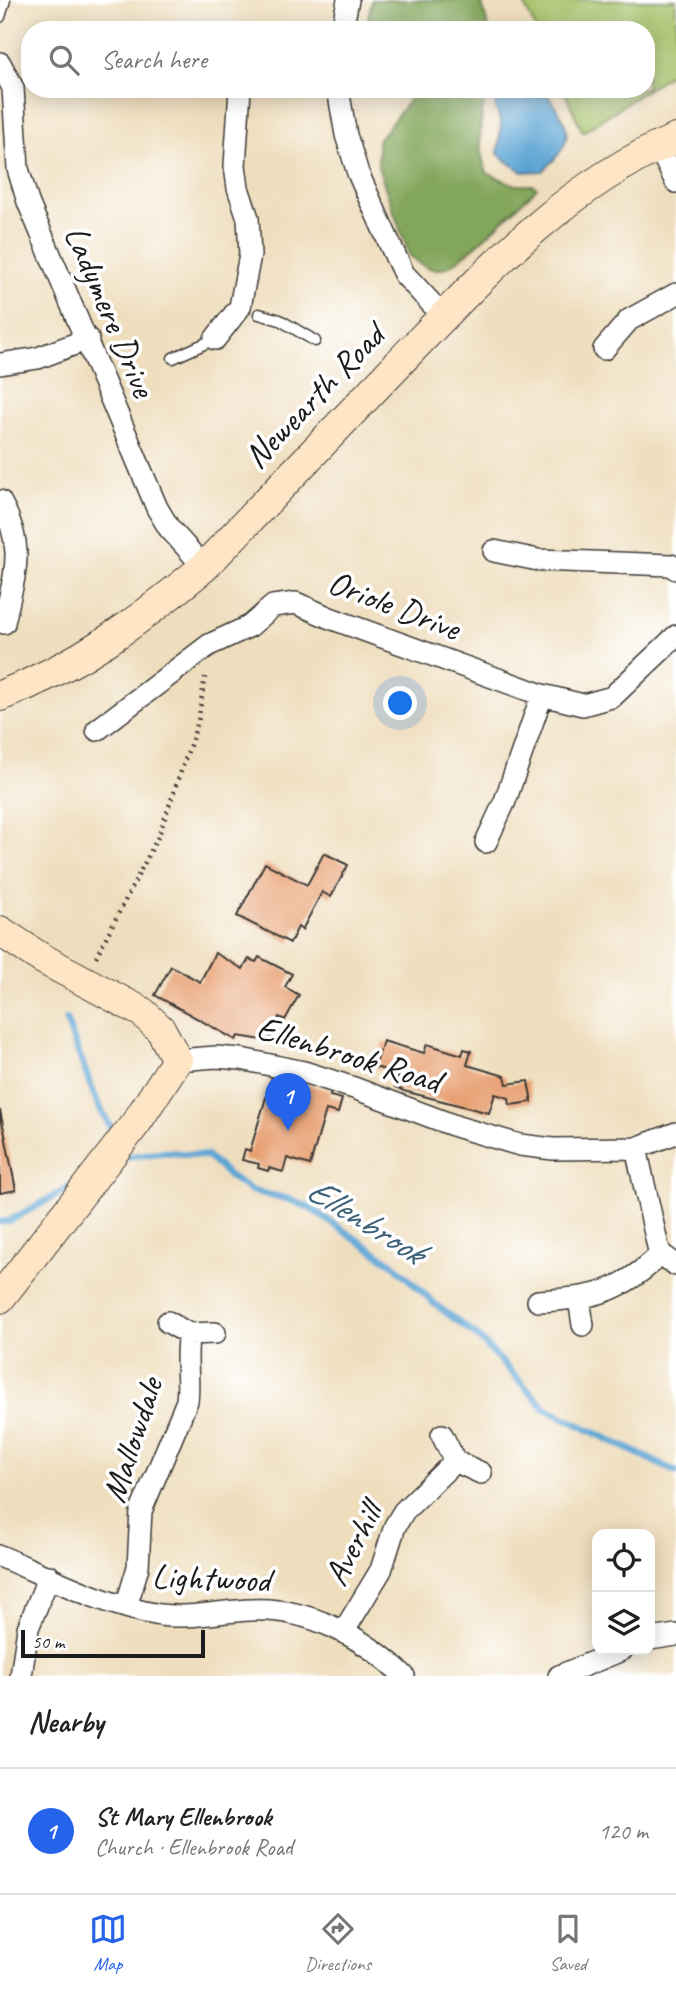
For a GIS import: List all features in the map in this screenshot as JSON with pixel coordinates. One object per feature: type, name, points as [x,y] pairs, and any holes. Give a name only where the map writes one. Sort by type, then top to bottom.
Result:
[{"type":"main road","name":"Newearth Road","points":[[0,696],[64,668],[155,608],[204,567],[492,269],[564,205],[600,180],[667,143]]},
{"type":"main road","points":[[0,931],[41,958],[142,1012],[161,1030],[177,1060],[136,1123],[0,1298]]},
{"type":"street","points":[[344,21],[348,0]]},
{"type":"street","name":"Ladymere Drive","points":[[0,63],[13,88],[18,169],[28,202],[157,508],[169,528],[204,567]]},
{"type":"street","points":[[215,339],[250,310],[250,231],[235,166],[239,98]]},
{"type":"street","points":[[340,98],[346,135],[358,173],[393,251],[404,274],[444,317]]},
{"type":"street","points":[[667,143],[676,182]]},
{"type":"street","points":[[604,349],[629,320],[676,294]]},
{"type":"street","points":[[0,364],[38,358],[88,340]]},
{"type":"street","points":[[0,501],[13,529],[17,564],[4,612]]},
{"type":"street","points":[[494,551],[538,561],[670,565],[676,569]]},
{"type":"street","name":"Oriole Drive","points":[[97,730],[209,645],[250,626],[274,606],[296,603],[330,618],[542,695],[583,705],[612,696],[674,642]]},
{"type":"street","points":[[486,842],[505,800],[542,695]]},
{"type":"street","name":"Ellenbrook Road","points":[[177,1060],[216,1057],[264,1063],[354,1088],[458,1127],[520,1145],[553,1149],[636,1147],[676,1133]]},
{"type":"street","points":[[538,1301],[579,1299],[619,1287],[668,1260],[636,1147]]},
{"type":"street","points":[[579,1299],[583,1325]]},
{"type":"street","points":[[169,1321],[189,1334],[215,1333]]},
{"type":"street","name":"Mallowdale","points":[[126,1607],[138,1567],[141,1511],[187,1401],[189,1386],[186,1346],[189,1334]]},
{"type":"street","points":[[442,1435],[455,1461],[481,1473]]},
{"type":"street","name":"Averhill","points":[[344,1632],[381,1570],[395,1526],[404,1511],[455,1461]]},
{"type":"street","name":"Lightwood","points":[[0,1556],[126,1607],[161,1615],[186,1617],[255,1609],[314,1619],[344,1632],[374,1650],[404,1676]]},
{"type":"street","points":[[21,1676],[28,1628],[49,1576]]},
{"type":"street","points":[[655,1638],[676,1635]]},
{"type":"street","points":[[559,1676],[610,1655]]},
{"type":"lane","points":[[0,17],[5,0]]},
{"type":"lane","points":[[250,310],[280,320],[315,341]]},
{"type":"lane","points":[[173,358],[215,339]]},
{"type":"path","points":[[80,979],[102,949],[159,835],[198,722],[209,645]]},
{"type":"green space","points":[[372,0],[481,0],[487,21],[379,21],[368,18]]},
{"type":"green space","points":[[522,0],[676,0],[676,70],[655,84],[655,21],[532,21]]},
{"type":"green space","points":[[411,98],[485,98],[480,132],[481,153],[487,173],[516,185],[533,185],[537,188],[464,255],[444,268],[434,269],[409,255],[378,167],[378,140]]},
{"type":"green space","points":[[567,98],[634,98],[583,132]]},
{"type":"water","points":[[496,98],[549,98],[567,131],[562,149],[543,171],[522,172],[498,154],[501,124],[495,105]]},
{"type":"building","points":[[324,853],[348,865],[331,897],[322,892],[302,930],[298,927],[290,943],[237,916],[265,863],[307,885]]},
{"type":"building","points":[[215,953],[243,969],[249,959],[256,962],[259,957],[292,974],[285,987],[299,995],[285,1020],[279,1017],[269,1041],[238,1036],[236,1040],[155,995],[171,966],[200,982]]},
{"type":"building","points":[[383,1041],[424,1053],[427,1044],[462,1055],[464,1049],[471,1051],[467,1065],[505,1076],[507,1084],[528,1081],[532,1102],[510,1105],[509,1098],[495,1094],[489,1113],[404,1091],[395,1087],[399,1074],[375,1067]]},
{"type":"building","points":[[273,1074],[331,1091],[330,1096],[342,1099],[338,1113],[326,1110],[310,1165],[287,1158],[283,1172],[269,1168],[268,1171],[258,1168],[259,1164],[242,1160],[245,1149],[250,1151]]},
{"type":"building","points":[[0,1110],[16,1190],[0,1193]]},
{"type":"waterway","name":"Ellenbrook","points":[[66,1020],[97,1102],[116,1138]]},
{"type":"waterway","name":"Ellenbrook","points":[[123,1152],[125,1157],[165,1152],[207,1156],[228,1175],[252,1191],[288,1199],[310,1208],[393,1264],[436,1305],[476,1335],[546,1409],[676,1472]]},
{"type":"waterway","points":[[0,1222],[9,1221],[71,1187]]},
{"type":"place","name":"St Mary Ellenbrook","points":[[288,1131]]}]
